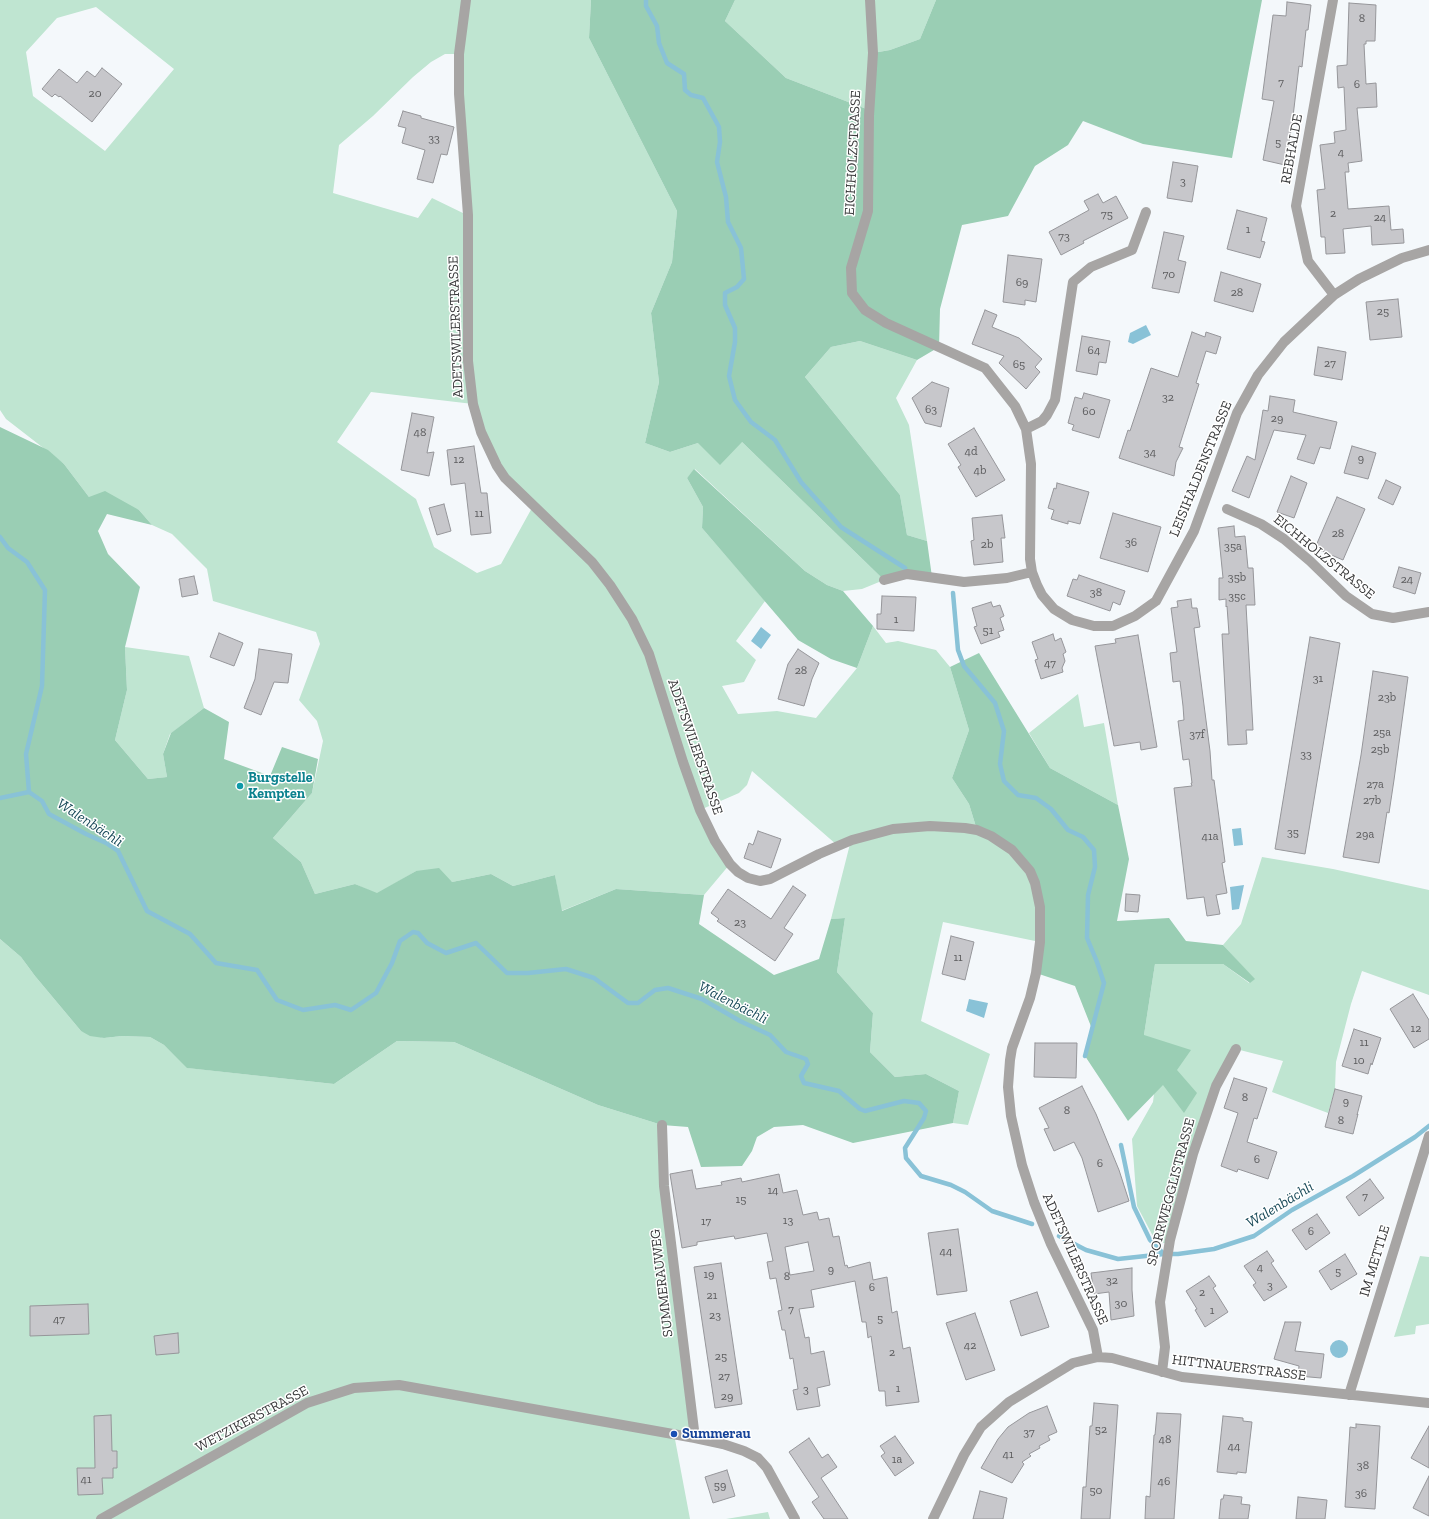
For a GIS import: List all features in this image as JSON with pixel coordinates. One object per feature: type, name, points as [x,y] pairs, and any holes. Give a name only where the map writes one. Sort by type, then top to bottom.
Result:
[{"type":"street","name":"ADETSWILERSTRASSE","points":[[466,0],[459,54],[459,94],[468,215],[468,361],[473,404],[481,432],[497,466],[505,478],[592,562],[610,584],[632,619],[650,654],[683,762],[700,810],[715,840],[730,864],[738,872],[748,878],[760,881],[770,879],[819,854],[852,840],[893,829],[930,826],[965,828],[977,830],[991,836],[1012,850],[1030,871],[1035,883],[1040,907],[1040,942],[1036,973],[1030,998],[1012,1048],[1010,1060],[1008,1086],[1011,1116],[1022,1165],[1034,1202],[1051,1244],[1093,1330],[1098,1357]]},
{"type":"street","name":"EICHHOLZSTRASSE","points":[[870,0],[873,53],[868,116],[868,211],[851,268],[852,293],[865,310],[886,323],[985,368],[1015,406],[1026,429]]},
{"type":"street","name":"REBHALDE","points":[[1333,0],[1296,206],[1308,261],[1334,295]]},
{"type":"street","points":[[1026,429],[1042,421],[1047,415],[1054,400],[1073,282],[1091,267],[1132,250],[1146,212]]},
{"type":"street","name":"LEISIHALDENSTRASSE","points":[[1026,429],[1031,464],[1030,559],[1032,572],[1039,590],[1054,609],[1072,620],[1094,626],[1113,626],[1135,616],[1156,601],[1194,531],[1237,413],[1258,375],[1284,342],[1334,295],[1359,279],[1402,258],[1429,250]]},
{"type":"street","name":"EICHHOLZSTRASSE","points":[[1227,509],[1261,524],[1284,539],[1346,596],[1372,614],[1393,618],[1429,612]]},
{"type":"street","points":[[884,580],[907,574],[964,582],[1007,578],[1032,572]]},
{"type":"street","name":"SPORRWEGGLISTRASSE","points":[[1162,1372],[1165,1347],[1160,1302],[1169,1247],[1193,1154],[1216,1086],[1236,1049]]},
{"type":"street","name":"SUMMERAUWEG","points":[[662,1125],[664,1186],[695,1438]]},
{"type":"street","name":"IM METTLE","points":[[1349,1395],[1429,1137]]},
{"type":"street","name":"HITTNAUERSTRASSE","points":[[933,1519],[964,1455],[981,1427],[1009,1402],[1073,1362],[1098,1357],[1112,1358],[1189,1378],[1429,1403]]},
{"type":"street","name":"WETZIKERSTRASSE","points":[[101,1519],[307,1403],[354,1388],[399,1385],[695,1438]]},
{"type":"street","points":[[695,1438],[723,1444],[744,1451],[758,1458],[767,1468],[775,1481],[795,1519]]},
{"type":"green space","points":[[0,0],[591,0],[589,38],[677,211],[672,262],[651,313],[659,382],[645,443],[670,452],[698,443],[742,442],[884,580],[862,589],[843,591],[827,585],[805,571],[695,469],[687,478],[703,507],[702,528],[765,601],[736,641],[756,660],[744,682],[722,686],[738,714],[777,711],[816,718],[857,668],[873,626],[886,643],[898,641],[936,650],[950,667],[969,730],[952,778],[969,804],[977,830],[1003,843],[1035,883],[1040,942],[943,922],[921,1021],[990,1054],[968,1125],[953,1123],[959,1091],[926,1074],[895,1077],[870,1052],[873,1013],[837,972],[845,918],[831,919],[851,840],[837,845],[752,771],[747,785],[739,793],[700,810],[730,864],[704,895],[616,889],[561,911],[555,875],[513,886],[491,874],[452,882],[416,871],[377,894],[355,884],[315,894],[301,862],[273,838],[312,793],[323,741],[317,721],[299,700],[320,644],[316,632],[213,601],[207,569],[172,534],[152,525],[139,510],[89,497],[64,464],[6,419],[0,410]],"holes":[[[96,7],[174,69],[105,151],[33,96],[26,52],[57,18]],[[445,54],[459,54],[467,215],[432,198],[418,218],[333,193],[339,145],[373,116],[413,77],[431,62]],[[371,392],[473,404],[505,478],[533,506],[501,564],[477,573],[434,547],[416,499],[337,442]]]},
{"type":"green space","points":[[591,0],[735,0],[725,21],[786,78],[869,110],[873,53],[890,50],[920,39],[936,0],[1262,0],[1232,158],[1143,144],[1083,121],[1068,145],[1035,166],[1008,216],[962,225],[940,309],[939,347],[917,360],[860,341],[831,347],[805,377],[900,495],[907,535],[927,541],[932,577],[884,580],[742,442],[720,465],[698,443],[670,452],[645,443],[659,382],[651,313],[672,262],[677,211],[589,38]]},
{"type":"green space","points":[[735,0],[936,0],[920,39],[890,50],[873,53],[869,110],[786,78],[725,21]]},
{"type":"green space","points":[[860,341],[917,360],[896,398],[909,425],[927,541],[907,535],[900,495],[805,377],[831,347]]},
{"type":"green space","points":[[0,427],[48,450],[64,464],[89,497],[105,491],[139,510],[152,525],[107,514],[98,531],[108,554],[140,587],[125,647],[127,690],[115,740],[148,779],[167,777],[163,754],[171,733],[204,708],[229,722],[224,759],[270,776],[282,747],[318,759],[312,793],[273,838],[301,862],[315,894],[355,884],[377,893],[416,871],[439,868],[452,882],[491,874],[513,886],[555,875],[562,911],[616,889],[704,895],[699,924],[774,975],[819,959],[831,919],[845,918],[837,972],[873,1013],[870,1052],[895,1077],[926,1074],[959,1091],[953,1123],[853,1143],[803,1125],[774,1127],[757,1137],[752,1151],[742,1166],[701,1167],[688,1127],[662,1125],[598,1105],[454,1042],[397,1041],[334,1084],[187,1068],[164,1045],[150,1037],[122,1036],[104,1038],[90,1036],[81,1031],[21,957],[0,939]]},
{"type":"green space","points":[[694,469],[805,571],[827,585],[843,591],[873,626],[857,668],[831,659],[798,640],[702,528],[703,507],[687,478]]},
{"type":"green space","points":[[125,647],[189,656],[204,708],[170,734],[163,754],[167,777],[148,779],[115,740],[127,690]]},
{"type":"green space","points":[[979,653],[1050,768],[1118,805],[1129,859],[1117,921],[1169,918],[1186,941],[1223,945],[1255,979],[1250,983],[1223,964],[1155,964],[1144,1035],[1191,1050],[1177,1070],[1197,1093],[1184,1113],[1163,1085],[1128,1121],[1085,1056],[1092,1029],[1075,986],[1036,973],[1040,907],[1021,859],[977,830],[969,804],[952,778],[969,730],[950,667]]},
{"type":"green space","points":[[1078,694],[1084,727],[1104,723],[1118,805],[1050,768],[1029,733]]},
{"type":"green space","points":[[1262,857],[1333,869],[1429,890],[1429,995],[1362,971],[1351,1004],[1336,1062],[1335,1089],[1328,1113],[1272,1092],[1283,1061],[1236,1049],[1216,1086],[1170,1245],[1155,1240],[1137,1206],[1132,1139],[1153,1102],[1157,1070],[1144,1035],[1155,964],[1223,964],[1249,983],[1254,979],[1223,945],[1241,924]]},
{"type":"green space","points":[[0,939],[21,957],[81,1031],[104,1038],[122,1036],[150,1037],[164,1045],[188,1068],[334,1084],[397,1041],[454,1042],[598,1105],[662,1125],[695,1438],[674,1434],[690,1519],[0,1519]]},
{"type":"green space","points":[[1420,1256],[1429,1257],[1429,1324],[1416,1326],[1415,1334],[1394,1337]]},
{"type":"green space","points":[[768,1512],[770,1519],[726,1519]]},
{"type":"water","points":[[1146,325],[1151,335],[1133,344],[1128,342],[1130,333]]},
{"type":"water","points":[[761,627],[771,635],[761,649],[751,641]]},
{"type":"water","points":[[1241,828],[1243,845],[1234,846],[1232,829]]},
{"type":"water","points":[[1244,885],[1239,909],[1232,910],[1230,887]]},
{"type":"water","points":[[969,999],[988,1003],[984,1018],[966,1011]]},
{"type":"water","points":[[1339,1340],[1345,1343],[1348,1349],[1345,1355],[1339,1358],[1333,1355],[1330,1349],[1333,1343]]},
{"type":"building","points":[[1287,2],[1311,5],[1308,30],[1306,30],[1302,67],[1299,66],[1292,125],[1285,165],[1263,160],[1274,101],[1262,99],[1273,15],[1286,16]]},
{"type":"building","points":[[1349,3],[1376,5],[1375,41],[1366,41],[1366,44],[1364,44],[1366,84],[1376,83],[1377,107],[1357,108],[1362,161],[1348,163],[1349,172],[1345,172],[1348,209],[1389,206],[1391,230],[1403,229],[1404,243],[1372,245],[1371,226],[1343,229],[1345,253],[1326,254],[1325,237],[1321,237],[1317,190],[1325,189],[1320,145],[1335,143],[1334,132],[1346,130],[1344,87],[1338,88],[1337,66],[1347,65]]},
{"type":"building","points":[[102,68],[122,84],[92,122],[60,96],[59,97],[55,94],[52,97],[42,89],[59,69],[77,83],[87,71],[95,77]]},
{"type":"building","points":[[403,111],[421,116],[421,118],[454,127],[447,155],[441,154],[433,183],[417,179],[425,150],[402,143],[406,128],[398,126]]},
{"type":"building","points":[[1173,162],[1198,166],[1192,202],[1167,198]]},
{"type":"building","points":[[1098,194],[1103,203],[1116,196],[1128,218],[1083,241],[1084,243],[1061,255],[1049,232],[1089,210],[1084,201]]},
{"type":"building","points":[[1237,210],[1267,218],[1261,241],[1265,242],[1260,258],[1227,249]]},
{"type":"building","points":[[1164,232],[1184,236],[1178,260],[1186,262],[1179,293],[1152,288]]},
{"type":"building","points":[[1008,255],[1042,259],[1036,302],[1025,300],[1025,305],[1003,302]]},
{"type":"building","points":[[1221,272],[1261,284],[1253,312],[1214,301]]},
{"type":"building","points":[[1398,299],[1402,337],[1370,340],[1366,302]]},
{"type":"building","points":[[985,310],[997,315],[992,327],[1019,338],[1042,359],[1035,367],[1040,372],[1026,389],[999,363],[1004,356],[972,344]]},
{"type":"building","points":[[1192,332],[1205,337],[1206,332],[1221,337],[1216,354],[1206,351],[1196,383],[1199,384],[1179,447],[1183,448],[1176,462],[1174,476],[1119,458],[1128,430],[1130,431],[1151,368],[1178,377]]},
{"type":"building","points":[[1082,336],[1110,341],[1106,363],[1099,362],[1097,375],[1076,371]]},
{"type":"building","points":[[1318,347],[1346,352],[1342,380],[1314,375]]},
{"type":"building","points":[[932,382],[949,388],[941,427],[925,423],[912,398]]},
{"type":"building","points":[[1084,393],[1110,400],[1099,438],[1072,430],[1074,425],[1068,423],[1075,397],[1082,399]]},
{"type":"building","points":[[1270,396],[1295,400],[1293,412],[1337,422],[1330,449],[1320,447],[1314,464],[1297,459],[1306,435],[1274,430],[1249,498],[1232,491],[1247,456],[1255,460],[1263,410],[1268,411]]},
{"type":"building","points":[[412,413],[434,417],[427,453],[434,452],[429,476],[401,470]]},
{"type":"building","points":[[974,428],[1005,480],[976,497],[958,467],[961,465],[948,444]]},
{"type":"building","points":[[474,446],[481,493],[487,493],[491,533],[471,535],[465,483],[451,485],[447,450]]},
{"type":"building","points":[[1352,446],[1376,453],[1368,479],[1344,473]]},
{"type":"building","points":[[1291,476],[1307,483],[1294,518],[1277,512]]},
{"type":"building","points":[[1386,480],[1401,487],[1393,505],[1378,498]]},
{"type":"building","points":[[1057,483],[1089,492],[1080,524],[1068,521],[1068,524],[1051,519],[1054,510],[1048,508]]},
{"type":"building","points":[[1337,497],[1365,509],[1343,560],[1315,548]]},
{"type":"building","points":[[444,504],[451,531],[437,535],[429,508]]},
{"type":"building","points":[[1113,513],[1161,527],[1148,572],[1100,558]]},
{"type":"building","points":[[1002,515],[1005,538],[1001,538],[1003,562],[974,565],[971,541],[974,540],[972,518]]},
{"type":"building","points":[[1234,526],[1235,537],[1245,536],[1248,568],[1253,568],[1255,605],[1246,605],[1253,730],[1246,730],[1247,744],[1228,745],[1222,634],[1229,634],[1226,599],[1219,600],[1219,578],[1223,578],[1218,528]]},
{"type":"building","points":[[1399,567],[1421,573],[1415,594],[1393,587]]},
{"type":"building","points":[[1079,575],[1125,591],[1120,605],[1113,602],[1110,611],[1067,596],[1073,579],[1077,580]]},
{"type":"building","points":[[194,576],[198,594],[182,597],[179,579]]},
{"type":"building","points":[[882,596],[916,597],[914,631],[877,629],[877,614],[881,614]]},
{"type":"building","points":[[1191,599],[1192,608],[1197,608],[1200,627],[1194,628],[1210,751],[1212,780],[1214,780],[1225,862],[1222,863],[1227,893],[1216,895],[1220,914],[1207,916],[1204,897],[1187,899],[1174,788],[1192,786],[1192,783],[1189,759],[1183,760],[1178,721],[1184,720],[1180,681],[1173,682],[1170,653],[1177,652],[1171,608],[1178,607],[1177,601]]},
{"type":"building","points":[[991,602],[993,607],[1000,605],[1004,616],[1000,618],[1004,630],[998,632],[1000,637],[981,644],[974,627],[977,626],[972,608]]},
{"type":"building","points":[[219,633],[243,643],[234,666],[210,657]]},
{"type":"building","points":[[1053,634],[1055,641],[1061,638],[1066,652],[1063,654],[1065,661],[1062,668],[1063,672],[1041,679],[1035,660],[1038,659],[1032,642]]},
{"type":"building","points":[[1138,635],[1157,747],[1141,750],[1140,742],[1114,746],[1095,646],[1116,643],[1115,639]]},
{"type":"building","points":[[1310,637],[1340,643],[1305,854],[1275,849]]},
{"type":"building","points":[[259,649],[292,654],[288,683],[274,682],[261,715],[244,708],[255,679]]},
{"type":"building","points":[[798,649],[819,663],[812,679],[804,706],[778,699],[788,664]]},
{"type":"building","points":[[1373,671],[1408,677],[1389,813],[1387,812],[1379,863],[1343,857],[1361,755]]},
{"type":"building","points":[[758,831],[781,839],[771,868],[744,858],[749,843],[753,845]]},
{"type":"building","points":[[793,886],[806,895],[784,928],[793,934],[775,961],[717,921],[719,919],[711,913],[728,889],[771,919]]},
{"type":"building","points":[[1126,894],[1140,895],[1138,912],[1125,911]]},
{"type":"building","points":[[951,936],[974,942],[965,980],[942,974]]},
{"type":"building","points":[[1413,994],[1429,1020],[1429,1039],[1414,1048],[1390,1009]]},
{"type":"building","points":[[1354,1029],[1381,1038],[1368,1074],[1342,1066]]},
{"type":"building","points":[[1035,1043],[1077,1043],[1076,1078],[1034,1077]]},
{"type":"building","points":[[1234,1078],[1267,1088],[1257,1119],[1254,1118],[1247,1142],[1277,1152],[1268,1179],[1238,1169],[1237,1172],[1221,1166],[1238,1113],[1224,1108]]},
{"type":"building","points":[[1082,1086],[1096,1114],[1119,1170],[1129,1201],[1098,1212],[1082,1158],[1074,1142],[1054,1151],[1044,1129],[1049,1128],[1039,1108]]},
{"type":"building","points":[[1335,1089],[1362,1096],[1353,1134],[1325,1127]]},
{"type":"building","points":[[692,1170],[696,1189],[722,1185],[721,1182],[741,1178],[742,1182],[779,1174],[783,1193],[797,1190],[803,1215],[817,1212],[819,1220],[829,1218],[833,1237],[839,1236],[845,1266],[847,1265],[848,1268],[870,1262],[873,1280],[887,1277],[892,1313],[897,1311],[903,1349],[910,1347],[919,1402],[886,1406],[885,1391],[879,1391],[871,1336],[868,1338],[866,1322],[862,1322],[855,1281],[811,1290],[814,1307],[799,1309],[805,1338],[809,1337],[811,1354],[824,1351],[830,1385],[817,1388],[820,1406],[797,1410],[793,1390],[798,1389],[793,1358],[790,1359],[785,1330],[782,1330],[778,1311],[782,1310],[776,1278],[770,1279],[767,1262],[773,1261],[767,1233],[735,1239],[734,1236],[697,1242],[697,1245],[682,1248],[670,1174]],"holes":[[[808,1242],[814,1271],[790,1275],[785,1247]]]},
{"type":"building","points":[[1370,1179],[1384,1198],[1359,1216],[1346,1197]]},
{"type":"building","points":[[1317,1214],[1330,1233],[1306,1250],[1292,1230]]},
{"type":"building","points":[[958,1229],[967,1291],[937,1295],[928,1233]]},
{"type":"building","points":[[1267,1251],[1274,1261],[1271,1263],[1287,1287],[1264,1301],[1253,1285],[1256,1283],[1244,1266]]},
{"type":"building","points":[[1345,1254],[1357,1274],[1331,1290],[1319,1271]]},
{"type":"building","points":[[721,1263],[742,1404],[715,1408],[694,1267]]},
{"type":"building","points":[[1132,1268],[1134,1316],[1111,1320],[1109,1292],[1094,1294],[1091,1273]]},
{"type":"building","points":[[1209,1276],[1216,1286],[1213,1288],[1228,1312],[1205,1327],[1195,1310],[1197,1309],[1186,1291]]},
{"type":"building","points":[[1037,1292],[1049,1327],[1021,1336],[1010,1301]]},
{"type":"building","points":[[88,1304],[89,1334],[30,1336],[30,1306]]},
{"type":"building","points":[[975,1313],[995,1370],[966,1380],[946,1323]]},
{"type":"building","points":[[1285,1322],[1301,1322],[1295,1351],[1324,1354],[1321,1378],[1298,1376],[1299,1366],[1274,1359]]},
{"type":"building","points":[[178,1333],[179,1353],[156,1355],[154,1336]]},
{"type":"building","points":[[1094,1403],[1118,1405],[1110,1519],[1081,1519],[1083,1487],[1086,1487],[1090,1426],[1092,1426]]},
{"type":"building","points":[[1047,1406],[1057,1432],[1048,1436],[1050,1440],[1029,1454],[1031,1456],[1022,1462],[1024,1464],[1012,1483],[981,1468],[998,1439],[1008,1427],[1029,1413]]},
{"type":"building","points":[[1157,1413],[1181,1414],[1174,1519],[1145,1519],[1146,1496],[1150,1497]]},
{"type":"building","points":[[111,1415],[112,1451],[117,1451],[117,1468],[113,1468],[113,1478],[102,1478],[103,1494],[78,1495],[77,1468],[95,1468],[94,1416]]},
{"type":"building","points":[[1223,1416],[1243,1418],[1243,1421],[1252,1422],[1246,1473],[1237,1472],[1237,1474],[1217,1472]]},
{"type":"building","points":[[1356,1424],[1380,1426],[1375,1509],[1345,1507],[1350,1427],[1356,1428]]},
{"type":"building","points":[[1429,1426],[1429,1468],[1411,1458]]},
{"type":"building","points":[[895,1436],[914,1463],[895,1476],[881,1456],[885,1453],[880,1446]]},
{"type":"building","points":[[809,1438],[822,1458],[828,1454],[837,1467],[821,1478],[848,1519],[824,1519],[812,1502],[819,1497],[789,1452]]},
{"type":"building","points":[[727,1470],[735,1496],[713,1503],[705,1477]]},
{"type":"building","points":[[1429,1476],[1429,1516],[1413,1508]]},
{"type":"building","points":[[980,1491],[1007,1498],[1003,1519],[973,1519]]},
{"type":"building","points":[[1224,1495],[1242,1497],[1241,1504],[1250,1505],[1248,1519],[1219,1519],[1221,1499],[1223,1499]]},
{"type":"building","points":[[1298,1497],[1327,1500],[1325,1519],[1296,1519]]},
{"type":"waterway","points":[[646,0],[646,6],[657,26],[659,43],[667,63],[684,74],[685,90],[691,95],[703,98],[719,127],[720,142],[717,162],[726,197],[728,222],[741,248],[744,279],[737,287],[725,293],[725,305],[735,328],[735,342],[729,376],[735,400],[751,422],[775,440],[801,482],[841,527],[905,568]]},
{"type":"waterway","name":"Walenbächli","points":[[0,537],[8,548],[27,562],[45,590],[42,686],[26,754],[29,792],[42,801],[49,814],[106,843],[118,851],[147,911],[190,934],[216,963],[257,970],[277,1000],[303,1010],[335,1005],[351,1010],[376,993],[392,963],[400,941],[413,932],[418,933],[427,943],[446,953],[476,943],[507,973],[528,973],[566,969],[594,978],[628,1003],[638,1003],[655,990],[668,988],[702,999],[740,1021],[770,1035],[786,1052],[806,1059],[808,1064],[801,1076],[804,1083],[839,1091],[860,1109],[865,1111],[904,1101],[919,1103],[926,1111],[924,1118],[905,1148],[906,1158],[921,1176],[951,1185],[965,1192],[992,1211],[1032,1224]]},
{"type":"waterway","points":[[953,593],[958,650],[964,666],[995,703],[1004,731],[1000,764],[1004,781],[1018,795],[1036,798],[1051,809],[1068,830],[1083,837],[1094,850],[1095,867],[1088,895],[1087,938],[1104,983],[1085,1056]]},
{"type":"waterway","points":[[0,798],[29,792]]},
{"type":"waterway","name":"Walenbächli","points":[[1059,1236],[1086,1250],[1118,1259],[1178,1254],[1214,1249],[1254,1236],[1292,1210],[1353,1176],[1415,1137],[1429,1126]]},
{"type":"waterway","points":[[1121,1145],[1134,1207],[1150,1240],[1164,1254]]},
{"type":"place","name":"Burgstelle Kempten","points":[[240,786]]},
{"type":"place","name":"Summerau","points":[[674,1434]]}]
